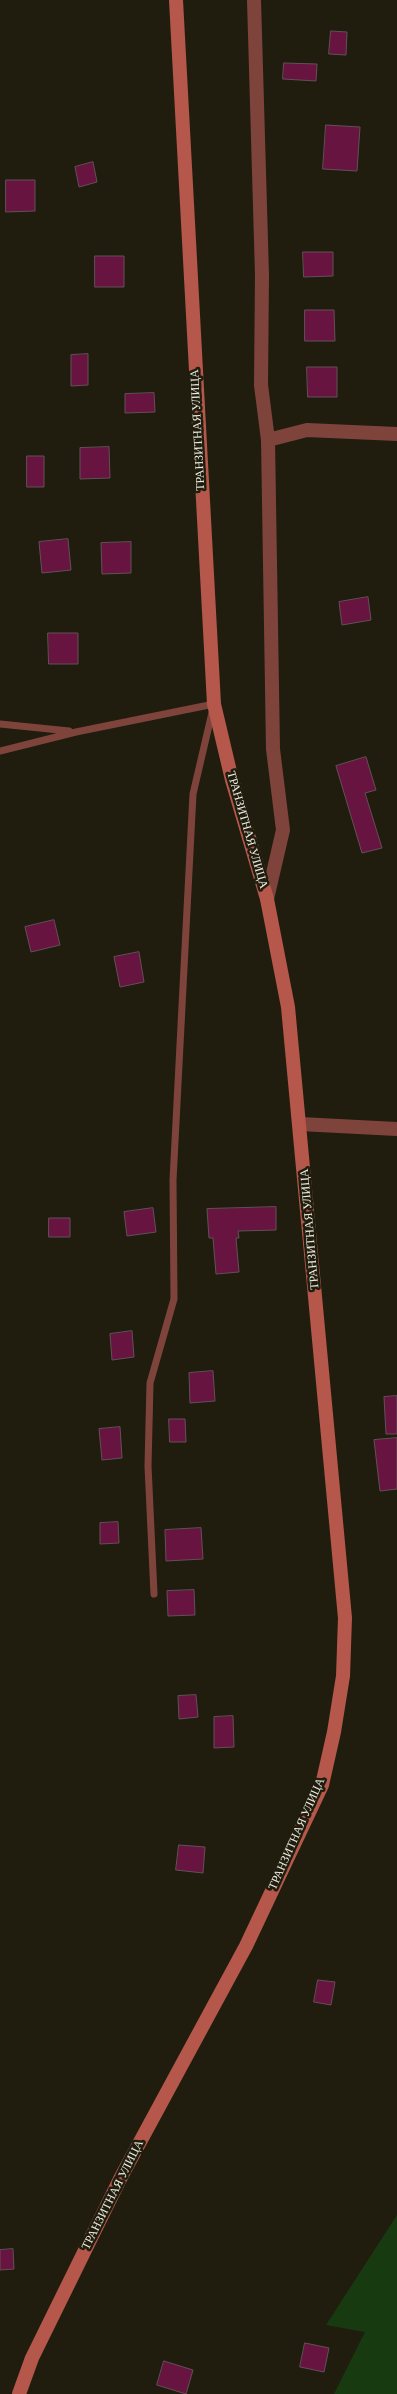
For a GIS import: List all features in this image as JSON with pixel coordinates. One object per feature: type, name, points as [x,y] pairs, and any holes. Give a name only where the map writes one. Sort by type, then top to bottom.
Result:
[{"type":"main road","name":"ТРАНЗИТНАЯ УЛИЦА","points":[[19,2394],[32,2358],[121,2177],[246,1946],[322,1785],[344,1676],[345,1618],[288,1007],[267,899],[232,780],[214,704],[176,0]]},
{"type":"street","points":[[254,0],[262,275],[261,385],[268,440],[273,749],[283,830],[267,899]]},
{"type":"street","points":[[268,440],[307,430],[397,434]]},
{"type":"street","points":[[300,1124],[397,1129]]},
{"type":"lane","points":[[0,751],[76,732],[214,704],[193,794],[173,1180],[174,1299],[150,1383],[148,1466],[154,1594]]},
{"type":"lane","points":[[0,724],[76,732]]},
{"type":"green space","points":[[397,2215],[397,2394],[334,2394],[365,2332],[326,2325]]},
{"type":"building","points":[[331,31],[347,32],[346,55],[329,54]]},
{"type":"building","points":[[284,63],[317,64],[316,81],[283,79]]},
{"type":"building","points":[[326,125],[360,127],[357,171],[323,169]]},
{"type":"building","points":[[93,162],[97,182],[79,187],[75,167]]},
{"type":"building","points":[[6,180],[35,180],[35,211],[6,212]]},
{"type":"building","points":[[303,252],[333,252],[333,276],[304,277]]},
{"type":"building","points":[[95,256],[124,256],[124,287],[95,287]]},
{"type":"building","points":[[305,310],[334,310],[335,341],[305,341]]},
{"type":"building","points":[[88,354],[88,385],[71,386],[71,355]]},
{"type":"building","points":[[307,367],[337,367],[337,397],[308,397]]},
{"type":"building","points":[[154,393],[155,412],[125,413],[125,394]]},
{"type":"building","points":[[109,447],[110,478],[80,479],[80,448]]},
{"type":"building","points":[[27,456],[44,456],[44,487],[27,487]]},
{"type":"building","points":[[68,539],[71,570],[42,573],[39,542]]},
{"type":"building","points":[[131,542],[131,573],[102,574],[101,543]]},
{"type":"building","points":[[368,597],[371,620],[342,625],[339,602]]},
{"type":"building","points":[[48,633],[78,633],[78,664],[49,664]]},
{"type":"building","points":[[366,757],[376,790],[365,793],[382,848],[362,853],[336,766]]},
{"type":"building","points":[[54,920],[60,945],[31,952],[25,927]]},
{"type":"building","points":[[139,952],[144,982],[120,987],[114,957]]},
{"type":"building","points":[[276,1207],[276,1230],[238,1231],[239,1238],[236,1238],[239,1272],[216,1274],[213,1238],[209,1238],[207,1209]]},
{"type":"building","points":[[153,1208],[156,1232],[127,1236],[124,1212]]},
{"type":"building","points":[[49,1218],[70,1218],[70,1237],[49,1237]]},
{"type":"building","points":[[132,1331],[134,1357],[112,1360],[110,1334]]},
{"type":"building","points":[[213,1371],[215,1401],[190,1403],[189,1373]]},
{"type":"building","points":[[397,1396],[397,1434],[386,1434],[384,1397]]},
{"type":"building","points":[[169,1419],[185,1419],[186,1442],[170,1442]]},
{"type":"building","points":[[120,1427],[122,1458],[102,1460],[99,1429]]},
{"type":"building","points":[[397,1438],[397,1489],[380,1491],[374,1440]]},
{"type":"building","points":[[118,1522],[119,1543],[100,1544],[100,1523]]},
{"type":"building","points":[[201,1528],[203,1559],[166,1561],[165,1530]]},
{"type":"building","points":[[194,1590],[195,1615],[168,1616],[167,1591]]},
{"type":"building","points":[[196,1695],[198,1717],[179,1719],[178,1696]]},
{"type":"building","points":[[233,1716],[234,1747],[214,1748],[214,1717]]},
{"type":"building","points":[[179,1845],[205,1847],[203,1873],[176,1870]]},
{"type":"building","points":[[318,1980],[335,1982],[331,2005],[314,2002]]},
{"type":"building","points":[[13,2249],[14,2269],[0,2270],[0,2250]]},
{"type":"building","points":[[305,2343],[329,2348],[324,2372],[300,2367]]},
{"type":"building","points":[[164,2361],[193,2370],[186,2394],[157,2385]]}]
